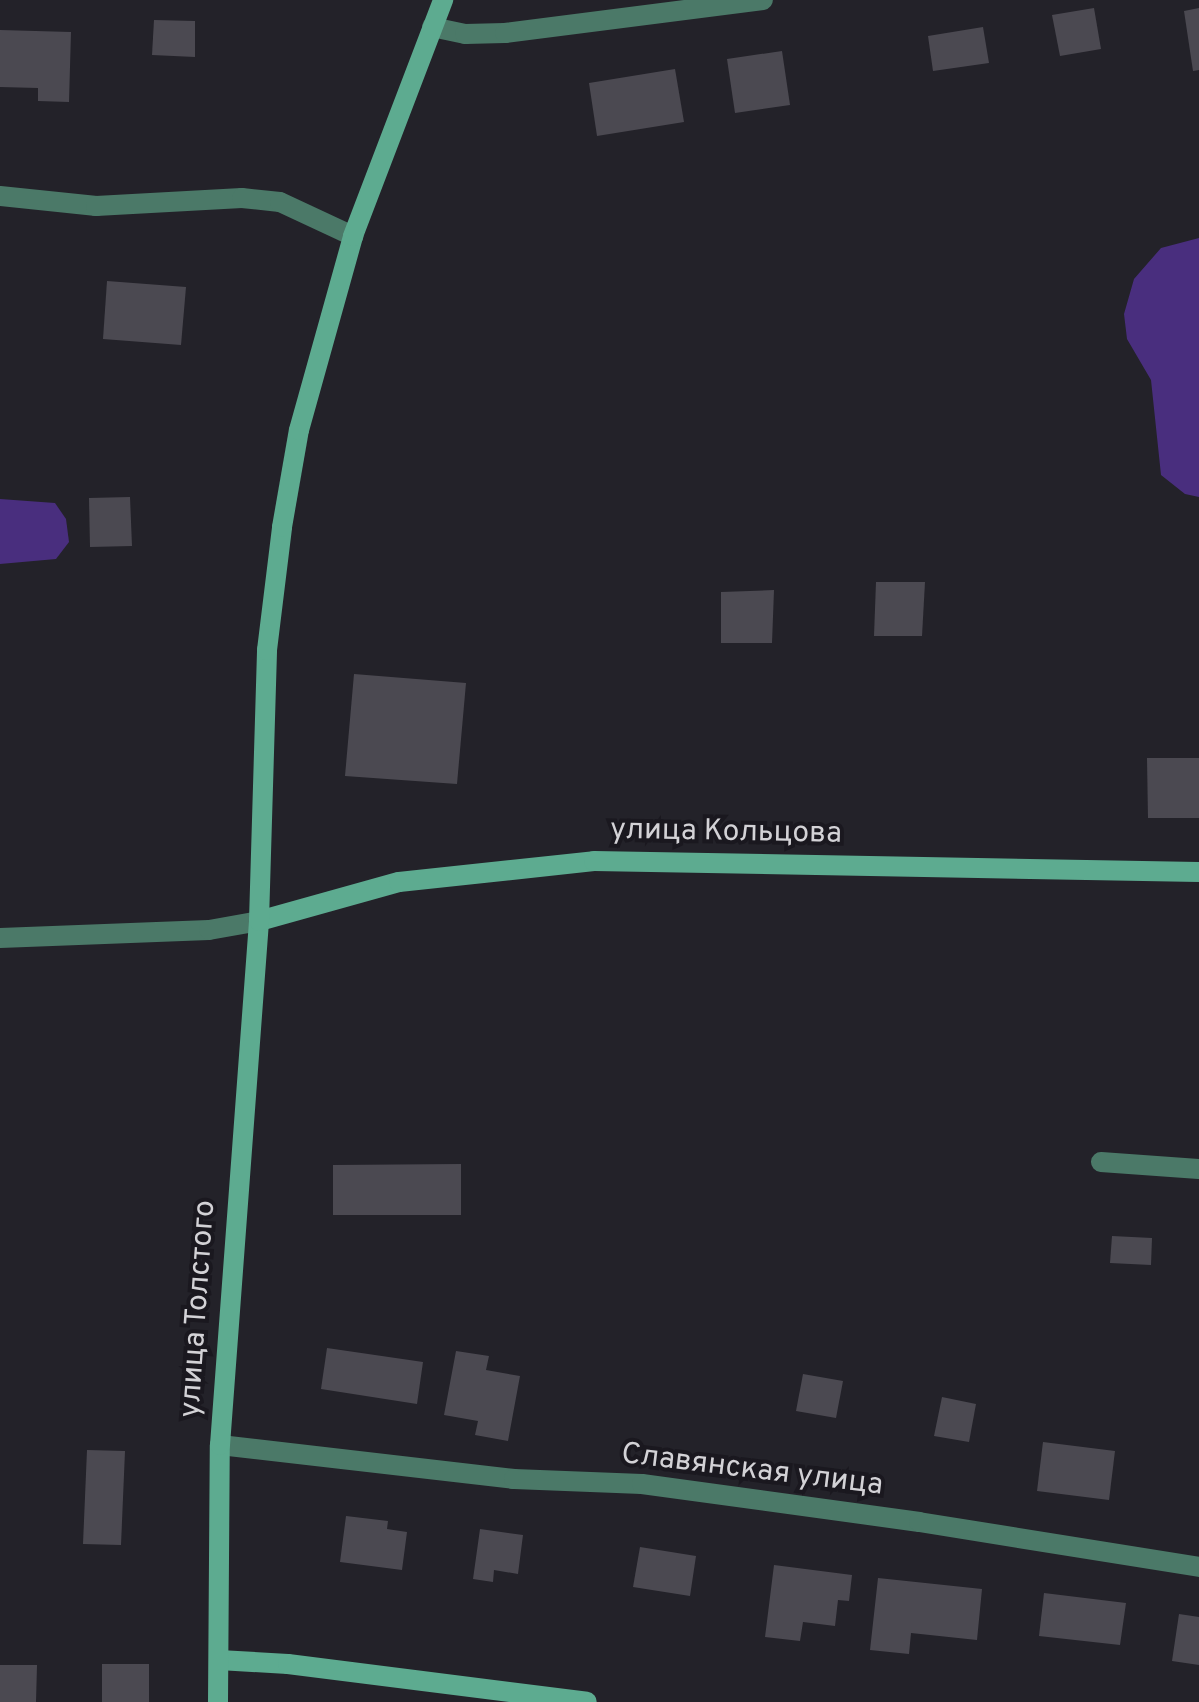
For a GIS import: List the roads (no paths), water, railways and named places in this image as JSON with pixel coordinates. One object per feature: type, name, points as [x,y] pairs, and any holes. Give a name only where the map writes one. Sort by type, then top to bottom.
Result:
[{"type":"main road","name":"улица Толстого","points":[[218,1702],[220,1444],[258,921],[266,650],[282,527],[299,430],[353,236],[443,0]]},
{"type":"main road","name":"улица Кольцова","points":[[258,921],[398,882],[594,861],[1199,872]]},
{"type":"main road","points":[[219,1660],[288,1664],[587,1702]]},
{"type":"street","points":[[432,28],[465,34],[505,33],[763,0]]},
{"type":"street","points":[[0,196],[96,206],[242,198],[280,202],[353,236]]},
{"type":"street","points":[[0,938],[209,930],[258,921]]},
{"type":"street","points":[[1101,1162],[1199,1169]]},
{"type":"street","name":"Славянская улица","points":[[220,1444],[294,1456],[514,1478],[642,1484],[919,1522],[1199,1567]]}]
